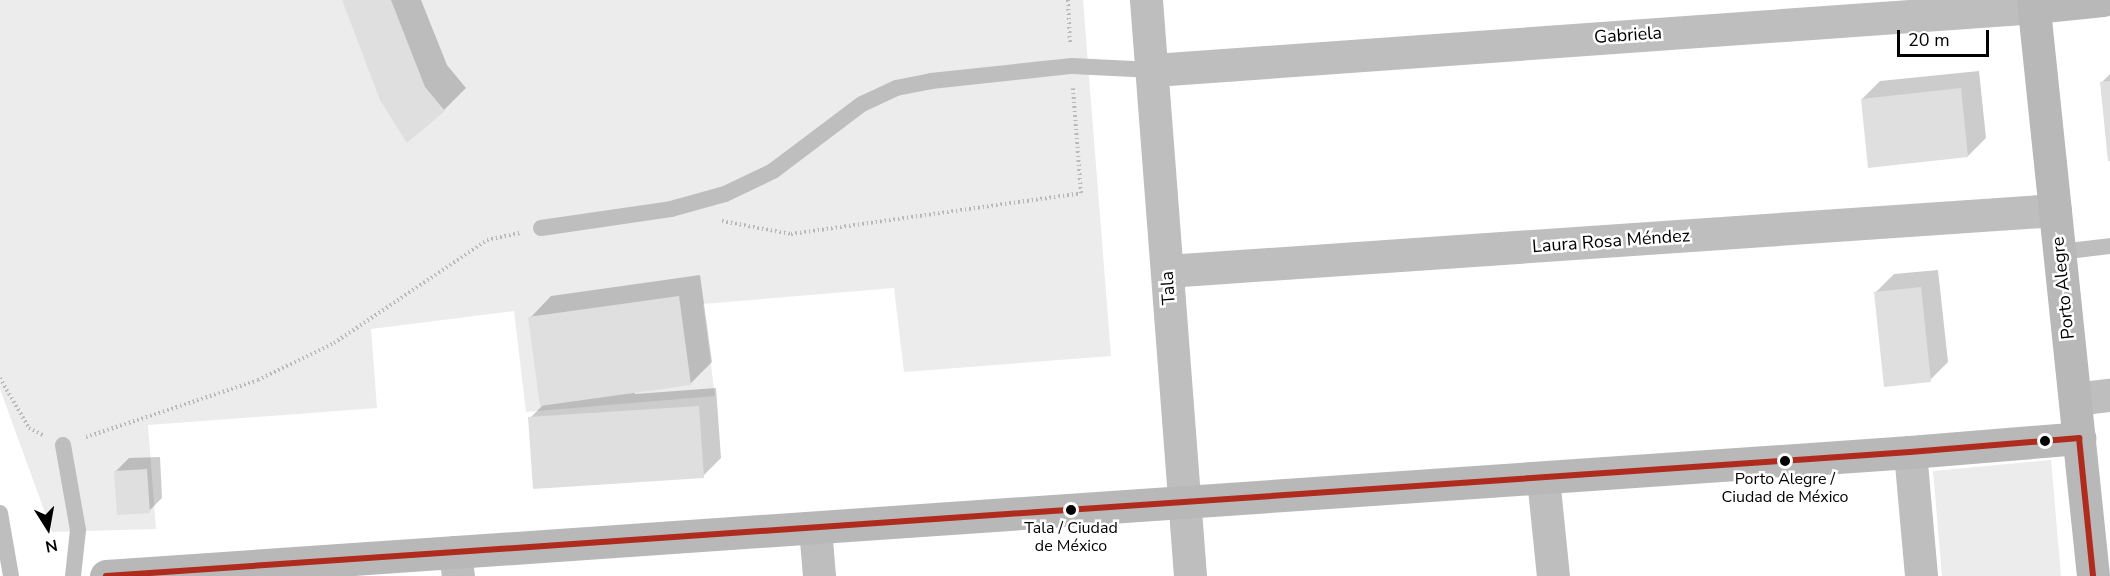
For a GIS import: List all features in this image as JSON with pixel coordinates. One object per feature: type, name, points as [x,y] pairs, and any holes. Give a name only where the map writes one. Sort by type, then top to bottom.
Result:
[{"type":"street","name":"Tala","points":[[1146,0],[1154,70],[1182,502],[1190,576]]},
{"type":"street","name":"Gabriela","points":[[1154,70],[2034,3],[2103,0]]},
{"type":"street","name":"Porto Alegre","points":[[2034,3],[2093,576]]},
{"type":"street","name":"Laura Rosa Méndez","points":[[1167,271],[2055,210]]},
{"type":"street","points":[[2075,399],[2110,395]]},
{"type":"street","points":[[106,576],[457,564],[814,528],[1910,452],[2079,438]]},
{"type":"street","points":[[1910,452],[1921,576]]},
{"type":"street","points":[[1544,478],[1553,576]]},
{"type":"street","points":[[814,528],[819,576]]},
{"type":"lane","points":[[541,228],[671,209],[725,194],[751,183],[793,157],[862,104],[896,88],[931,81],[1072,66],[1154,70]]},
{"type":"lane","points":[[2060,252],[2110,246]]},
{"type":"lane","points":[[63,445],[78,530],[73,576]]},
{"type":"lane","points":[[0,513],[11,576]]},
{"type":"path","points":[[671,209],[791,234],[1081,193],[1068,0]]},
{"type":"path","points":[[0,378],[29,428],[63,445],[258,380],[334,343],[487,240],[541,228]]},
{"type":"shaded area","points":[[0,0],[1083,0],[1111,356],[904,372],[894,288],[703,304],[715,396],[526,412],[514,311],[371,329],[377,408],[148,425],[156,529],[52,532],[0,389]]},
{"type":"shaded area","points":[[2051,460],[2061,576],[1942,576],[1933,471]]},
{"type":"building","points":[[342,0],[391,0],[425,87],[445,111],[407,143],[380,100]]},
{"type":"building","points":[[2110,81],[2110,161],[2108,161],[2100,82]]},
{"type":"building","points":[[1961,88],[1968,157],[1868,168],[1861,99]]},
{"type":"building","points":[[1921,287],[1931,382],[1884,387],[1874,292]]},
{"type":"building","points":[[679,296],[691,385],[540,406],[528,317]]},
{"type":"building","points":[[699,406],[704,478],[533,489],[528,417]]},
{"type":"building","points":[[147,469],[150,513],[117,515],[114,471]]},
{"type":"transit line","points":[[2079,438],[2093,576]]},
{"type":"transit line","points":[[106,576],[1910,452],[2079,438]]},
{"type":"place","name":"Porto Alegre / Ciudad de México","points":[[1785,461]]},
{"type":"place","name":"Tala / Ciudad de México","points":[[1071,510]]}]
